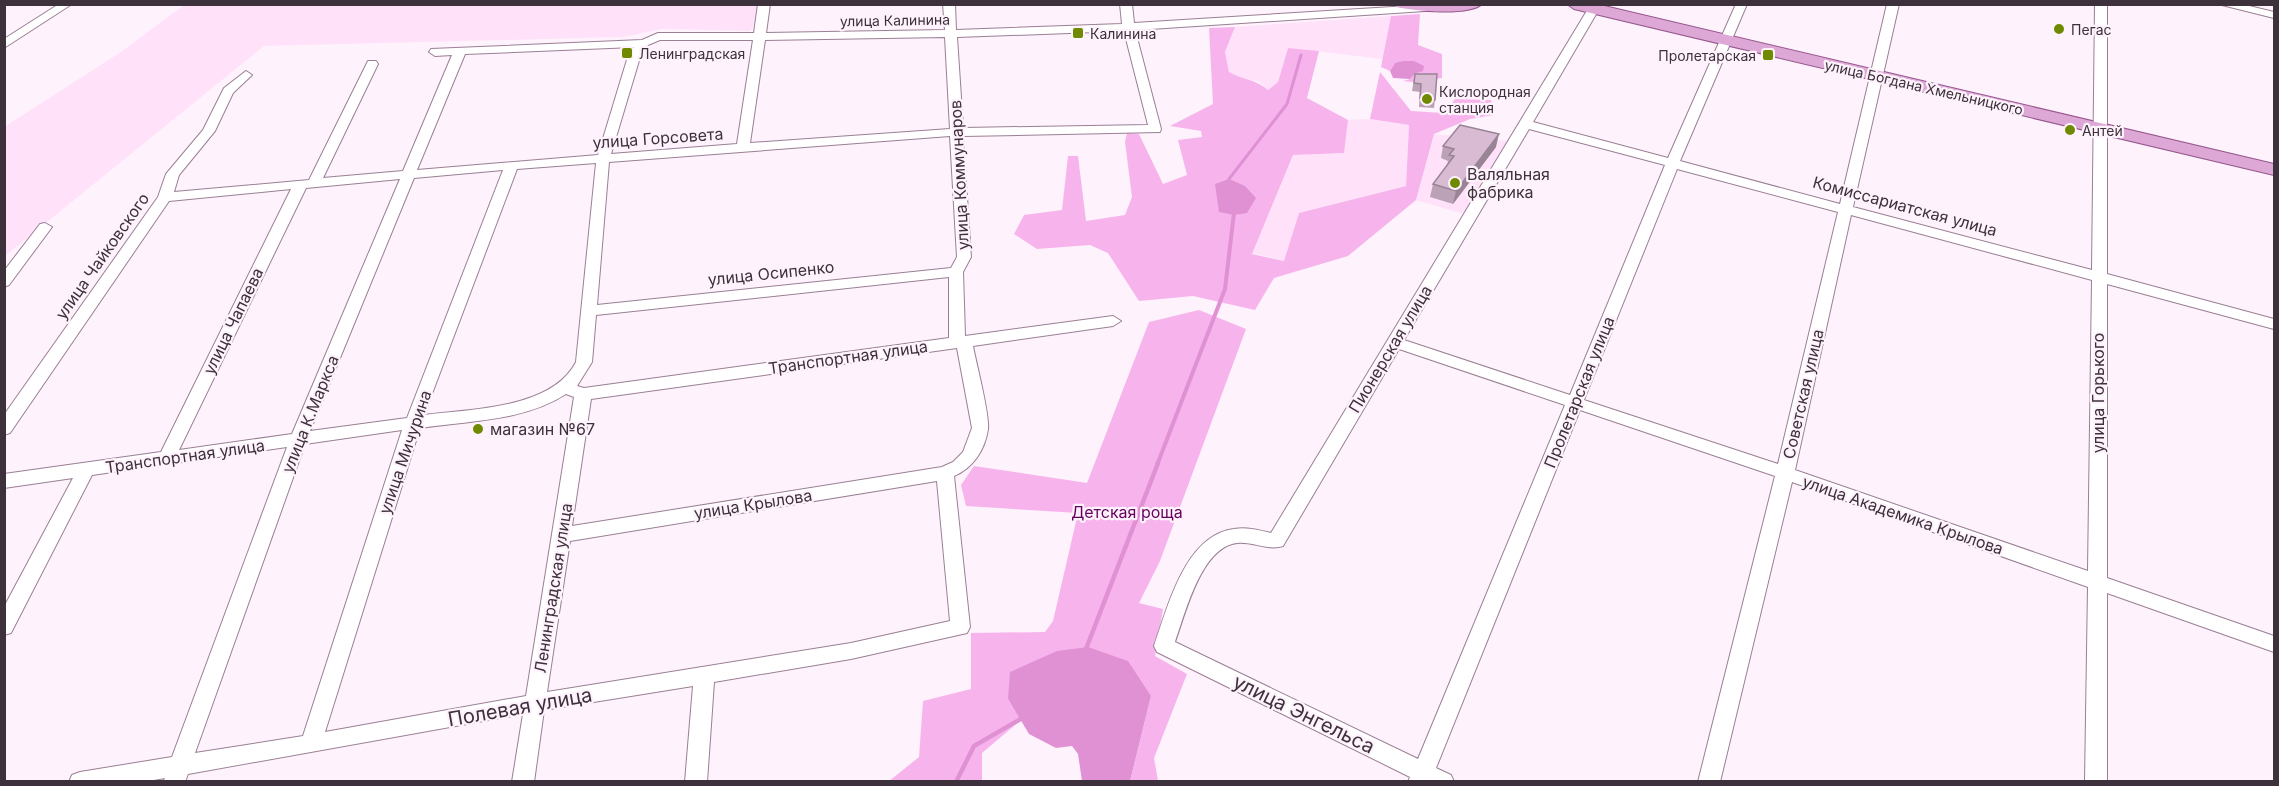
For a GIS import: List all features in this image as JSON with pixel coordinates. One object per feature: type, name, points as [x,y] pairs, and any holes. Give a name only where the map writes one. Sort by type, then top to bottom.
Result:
[{"type":"main road","points":[[1401,4],[1425,8],[1475,4]]},
{"type":"main road","name":"улица Богдана Хмельницкого","points":[[1574,4],[1595,7],[2274,170]]},
{"type":"street","points":[[4,45],[67,4]]},
{"type":"street","points":[[743,148],[764,4]]},
{"type":"street","name":"улица Коммунаров","points":[[945,473],[959,467],[971,455],[980,428],[961,342],[956,272],[964,257],[949,4]]},
{"type":"street","points":[[1126,4],[1125,12],[1129,27]]},
{"type":"street","name":"улица Калинина","points":[[1357,12],[1371,4]]},
{"type":"street","name":"Пролетарская улица","points":[[1421,777],[1672,165],[1742,4]]},
{"type":"street","name":"Советская улица","points":[[1709,782],[1785,473],[1893,4]]},
{"type":"street","name":"улица Горького","points":[[2096,782],[2102,129],[2101,4]]},
{"type":"street","points":[[2223,4],[2274,15]]},
{"type":"street","name":"Пионерская улица","points":[[1164,646],[1195,568],[1207,549],[1228,537],[1252,536],[1276,541],[1595,7]]},
{"type":"street","name":"улица Калинина","points":[[435,52],[644,43],[674,36],[758,38],[1129,27],[1425,8]]},
{"type":"street","name":"улица Горсовета","points":[[165,196],[512,165],[958,132],[1155,129],[1129,27]]},
{"type":"street","name":"Ленинградская улица","points":[[523,782],[561,535],[574,391],[584,362],[603,159],[635,53],[644,43]]},
{"type":"street","name":"улица К.Маркса","points":[[177,773],[298,440],[460,51]]},
{"type":"street","name":"улица Чапаева","points":[[166,459],[372,64]]},
{"type":"street","name":"улица Чайковского","points":[[4,429],[165,196],[173,174],[209,131],[228,91],[246,75]]},
{"type":"street","name":"Комиссариатская улица","points":[[1526,124],[1672,165],[2274,324]]},
{"type":"street","name":"улица Мичурина","points":[[310,744],[413,423],[512,165]]},
{"type":"street","points":[[4,282],[45,227]]},
{"type":"street","name":"улица Осипенко","points":[[590,311],[956,272]]},
{"type":"street","name":"Транспортная улица","points":[[4,481],[517,408],[574,391],[1113,321]]},
{"type":"street","name":"улица Академика Крылова","points":[[1395,342],[1785,473],[2274,644]]},
{"type":"street","name":"Транспортная улица","points":[[4,627],[86,470]]},
{"type":"street","name":"улица Крылова","points":[[561,535],[945,473]]},
{"type":"street","name":"Полевая улица","points":[[80,782],[177,773],[310,744],[851,651],[960,627],[945,473]]},
{"type":"street","name":"улица Энгельса","points":[[1164,646],[1421,777],[1443,782]]},
{"type":"street","points":[[696,782],[704,676]]},
{"type":"shaded area","points":[[184,5],[757,5],[753,28],[750,31],[662,29],[623,37],[264,46],[5,256],[4,127],[121,52]]},
{"type":"shaded area","points":[[1391,16],[1383,59],[1288,48],[1278,82],[1268,90],[1258,81],[1242,80],[1229,72],[1225,52],[1235,27]]},
{"type":"shaded area","points":[[1414,61],[1424,66],[1423,71],[1416,73],[1410,79],[1393,78],[1390,71],[1395,63]]},
{"type":"shaded area","points":[[1370,119],[1409,125],[1406,186],[1299,213],[1285,261],[1252,253],[1293,155],[1343,153],[1348,120]]},
{"type":"shaded area","points":[[1434,134],[1509,141],[1464,214],[1416,200]]},
{"type":"shaded area","points":[[1229,179],[1245,186],[1256,198],[1247,213],[1234,215],[1219,212],[1215,184]]},
{"type":"shaded area","points":[[1088,647],[1128,661],[1151,696],[1130,781],[1082,781],[1078,754],[1072,746],[1056,748],[1029,734],[1008,699],[1010,672],[1057,651]]},
{"type":"green space","points":[[1420,14],[1418,45],[1442,54],[1442,78],[1403,81],[1410,79],[1416,73],[1395,63],[1390,71],[1381,67],[1391,16]]},
{"type":"green space","points":[[1235,27],[1225,52],[1229,72],[1268,90],[1278,82],[1288,48],[1319,51],[1307,98],[1348,120],[1344,153],[1293,155],[1252,254],[1284,261],[1299,213],[1406,186],[1409,125],[1370,119],[1380,72],[1411,111],[1444,113],[1455,99],[1491,100],[1494,115],[1470,119],[1434,134],[1416,200],[1348,256],[1274,278],[1255,310],[1193,296],[1139,301],[1108,253],[1090,245],[1037,249],[1014,234],[1024,215],[1062,210],[1068,156],[1078,156],[1086,221],[1125,215],[1132,197],[1125,142],[1127,133],[1139,134],[1163,184],[1187,175],[1178,140],[1202,137],[1201,131],[1170,126],[1213,104],[1209,28]]},
{"type":"green space","name":"Детская роща","points":[[1199,310],[1246,329],[1160,561],[1139,603],[1163,609],[1155,656],[1187,674],[1154,758],[1158,781],[1130,781],[1151,696],[1008,699],[1021,720],[982,753],[982,781],[888,782],[919,757],[923,701],[971,689],[971,633],[1045,632],[1053,621],[1078,513],[966,506],[961,485],[974,466],[1087,483],[1149,322]]},
{"type":"building","points":[[1415,74],[1437,74],[1435,100],[1420,98],[1421,84],[1414,83]]},
{"type":"building","name":"Валяльная фабрика","points":[[1460,125],[1499,134],[1456,191],[1433,184],[1454,156],[1449,155],[1454,149],[1443,146]]},
{"type":"waterway","points":[[1229,184],[1229,179],[1287,104],[1301,55]]},
{"type":"waterway","points":[[1157,465],[1225,289],[1234,213]]},
{"type":"waterway","points":[[1086,649],[1158,463]]},
{"type":"waterway","points":[[956,782],[974,746],[1024,717]]},
{"type":"place","name":"Пегас","points":[[2059,29]]},
{"type":"place","name":"Калинина","points":[[1078,33]]},
{"type":"place","name":"Ленинградская","points":[[627,53]]},
{"type":"place","name":"Пролетарская","points":[[1768,55]]},
{"type":"place","name":"Кислородная станция","points":[[1427,99]]},
{"type":"place","name":"Антей","points":[[2070,130]]},
{"type":"place","name":"Валяльная фабрика","points":[[1455,183]]},
{"type":"place","name":"магазин №67","points":[[478,429]]}]
